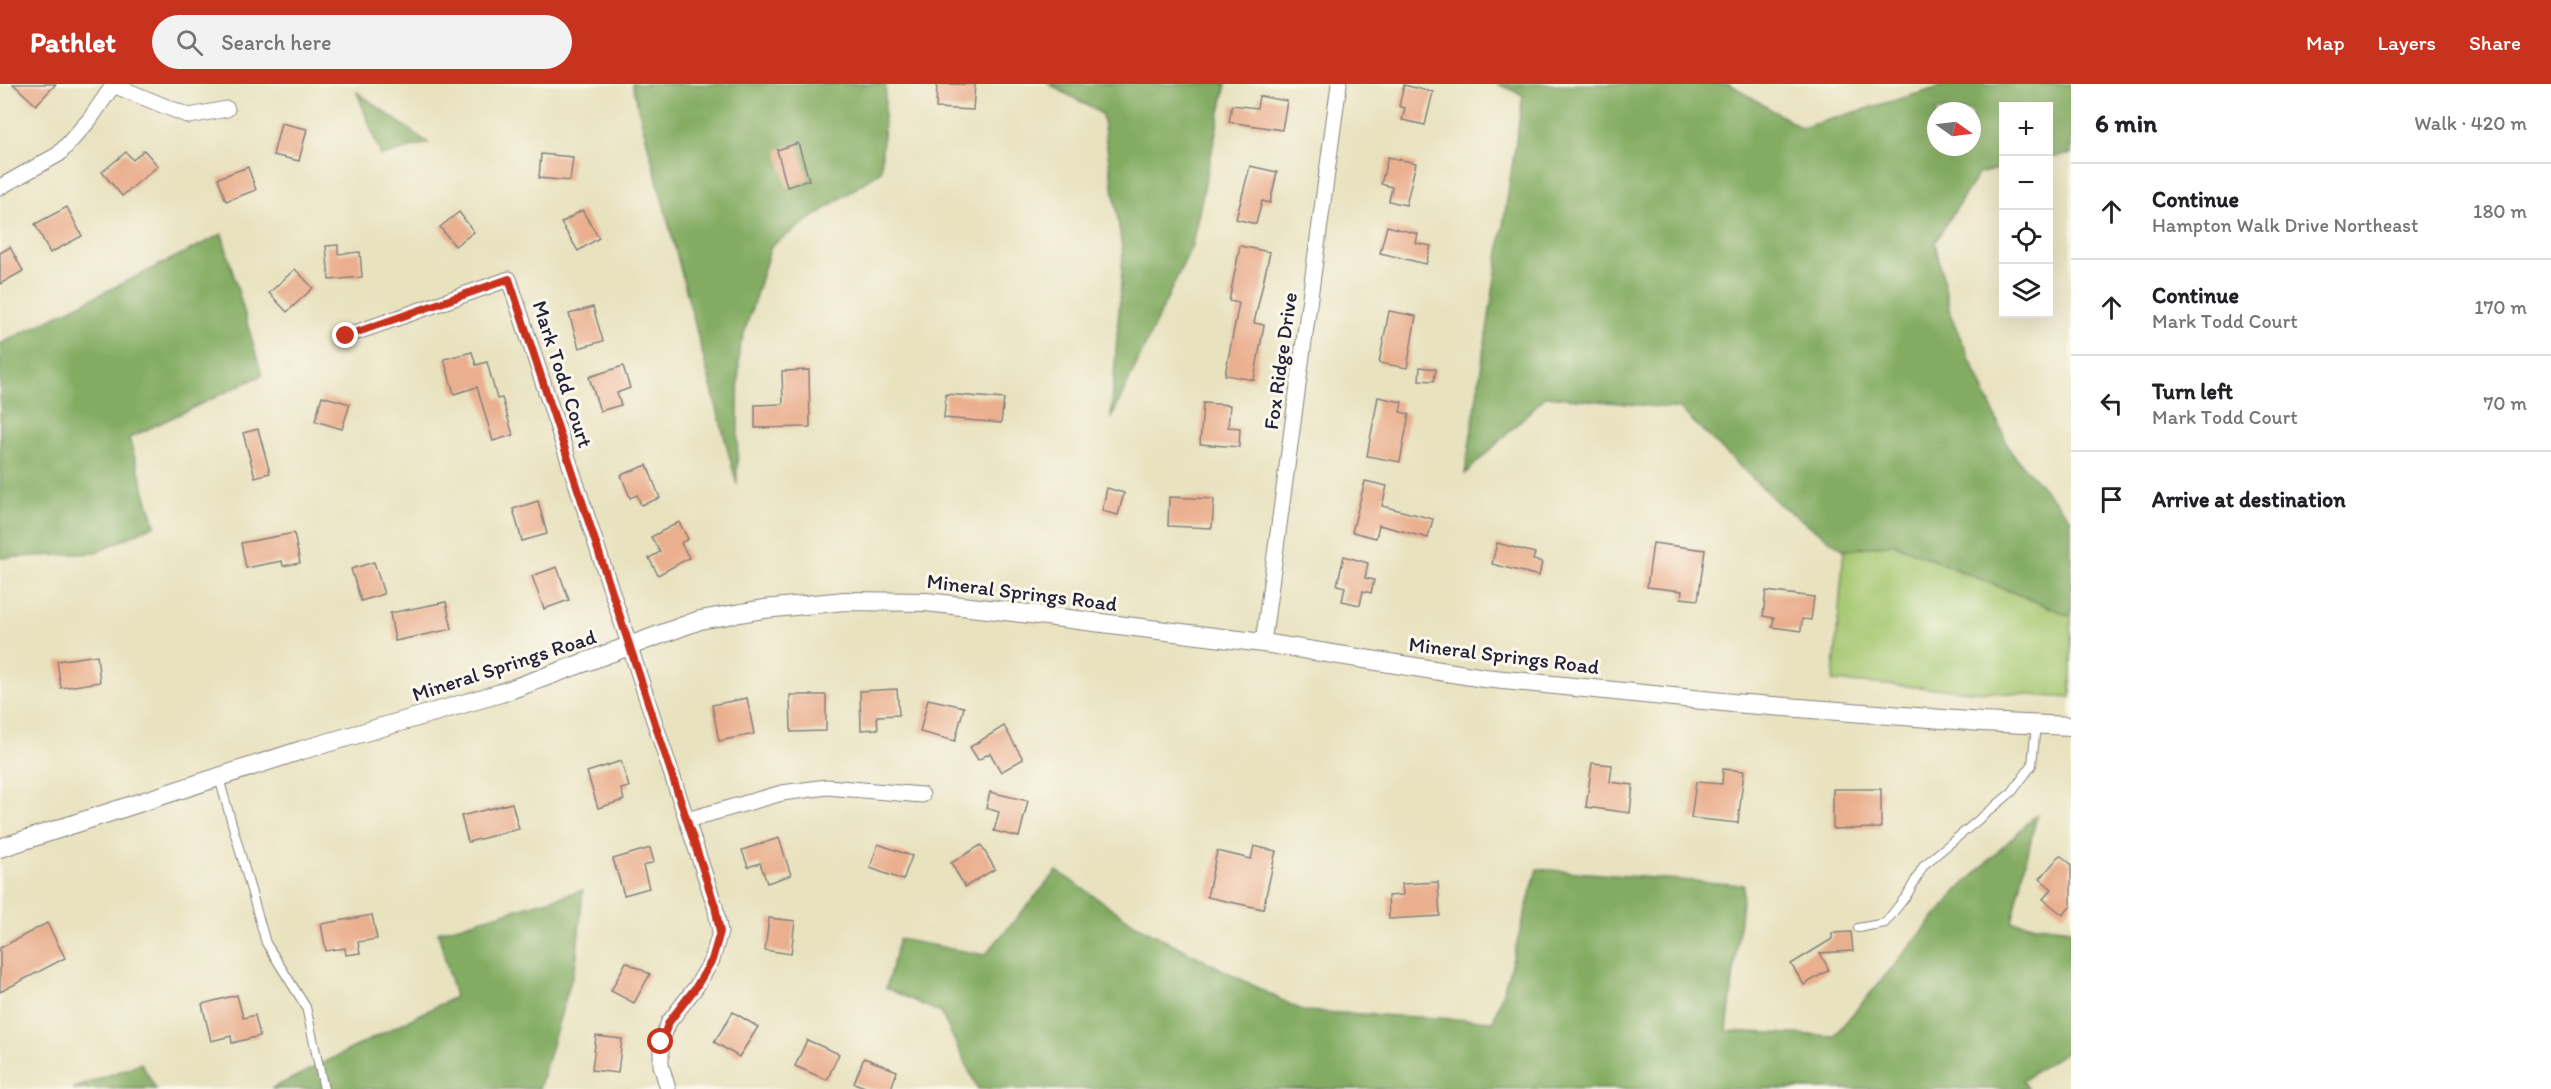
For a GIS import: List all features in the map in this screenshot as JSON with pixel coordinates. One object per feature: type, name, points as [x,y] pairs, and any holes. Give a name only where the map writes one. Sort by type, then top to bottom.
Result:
[{"type":"street","points":[[0,187],[59,154],[90,119],[114,84],[189,116],[227,109]]},
{"type":"street","name":"Fox Ridge Drive","points":[[1263,643],[1339,84]]},
{"type":"street","name":"Mark Todd Court","points":[[346,336],[509,279],[632,647]]},
{"type":"street","name":"Mineral Springs Road","points":[[0,848],[302,750],[501,693],[632,647],[700,620],[764,609],[845,601],[926,602],[1263,643],[1484,678],[1733,703],[2071,726]]},
{"type":"street","points":[[632,647],[715,906],[720,932],[712,960],[696,987],[669,1022],[661,1042],[661,1065],[668,1089]]},
{"type":"street","points":[[687,820],[783,793],[827,788],[922,795]]},
{"type":"lane","points":[[1858,928],[1885,922],[1907,895],[1923,865],[2012,792],[2032,765],[2036,725]]},
{"type":"lane","points":[[219,776],[266,943],[306,1007],[324,1089]]},
{"type":"green space","points":[[632,84],[886,84],[881,171],[771,246],[739,350],[737,485]]},
{"type":"green space","points":[[1049,84],[1226,84],[1192,245],[1111,419],[1123,254],[1102,114]]},
{"type":"green space","points":[[1497,84],[1730,84],[1801,128],[1950,84],[2071,84],[2071,154],[2053,157],[2053,102],[1999,102],[1999,169],[1978,174],[1935,242],[1951,316],[2011,452],[2071,519],[2071,616],[1894,544],[1844,550],[1779,504],[1680,409],[1546,396],[1465,474],[1523,95]]},
{"type":"green space","points":[[357,92],[428,143],[381,156]]},
{"type":"green space","points":[[222,234],[262,375],[129,438],[155,525],[94,553],[0,558],[0,344]]},
{"type":"green space","points":[[1894,544],[2071,616],[2071,698],[1833,681],[1844,550]]},
{"type":"green space","points":[[2037,814],[2012,922],[2071,929],[2071,1048],[2023,1080],[2028,1089],[978,1089],[941,1013],[886,988],[899,939],[985,955],[1057,871],[1136,925],[1303,1011],[1493,1021],[1508,976],[1537,869],[1744,885],[1727,1031],[1834,1036],[1958,890]]},
{"type":"green space","points":[[583,890],[576,963],[539,1089],[271,1089],[455,997],[438,932]]},
{"type":"green space","points":[[141,1063],[156,1089],[73,1089]]},
{"type":"building","points":[[13,84],[56,84],[36,105]]},
{"type":"building","points":[[937,84],[975,84],[973,110],[936,108]]},
{"type":"building","points":[[1404,85],[1433,92],[1425,125],[1402,120],[1405,108],[1399,106]]},
{"type":"building","points":[[1259,96],[1287,101],[1282,130],[1229,122],[1232,105],[1257,108]]},
{"type":"building","points":[[281,123],[307,129],[299,161],[273,155]]},
{"type":"building","points":[[798,143],[809,180],[787,187],[777,150]]},
{"type":"building","points":[[144,150],[158,166],[122,196],[102,172],[126,152],[133,160]]},
{"type":"building","points":[[541,154],[573,157],[570,181],[539,178]]},
{"type":"building","points":[[1388,157],[1416,163],[1406,205],[1389,201],[1392,187],[1381,184]]},
{"type":"building","points":[[1250,166],[1277,172],[1270,203],[1262,201],[1256,224],[1236,219]]},
{"type":"building","points":[[248,167],[256,190],[226,201],[218,178]]},
{"type":"building","points":[[67,207],[82,236],[50,253],[35,224]]},
{"type":"building","points":[[582,210],[599,238],[578,251],[561,223]]},
{"type":"building","points":[[459,212],[474,232],[455,246],[440,227]]},
{"type":"building","points":[[1387,226],[1418,234],[1416,243],[1431,246],[1426,264],[1380,253]]},
{"type":"building","points":[[338,245],[338,254],[360,252],[362,277],[329,280],[326,246]]},
{"type":"building","points":[[1240,246],[1270,252],[1254,323],[1264,325],[1254,380],[1225,375],[1239,303],[1229,301]]},
{"type":"building","points":[[10,247],[23,271],[0,284],[0,253]]},
{"type":"building","points":[[295,269],[313,288],[287,312],[269,293]]},
{"type":"building","points":[[593,307],[603,341],[579,348],[569,314]]},
{"type":"building","points":[[1389,311],[1416,316],[1407,368],[1379,363]]},
{"type":"building","points":[[472,352],[476,365],[487,362],[497,399],[502,398],[513,435],[493,441],[477,387],[454,394],[444,359]]},
{"type":"building","points":[[623,366],[630,388],[617,393],[621,405],[600,411],[589,377]]},
{"type":"building","points":[[1420,367],[1436,369],[1434,381],[1419,380]]},
{"type":"building","points":[[809,370],[810,427],[755,428],[755,405],[783,404],[782,371]]},
{"type":"building","points":[[946,394],[1004,399],[1001,423],[944,418]]},
{"type":"building","points":[[322,396],[350,404],[342,429],[315,421]]},
{"type":"building","points":[[1378,397],[1402,402],[1400,412],[1409,414],[1400,462],[1367,456]]},
{"type":"building","points":[[1203,403],[1230,405],[1228,427],[1240,428],[1239,447],[1200,444]]},
{"type":"building","points":[[258,429],[270,473],[255,477],[243,433]]},
{"type":"building","points":[[647,465],[660,498],[641,505],[637,495],[630,498],[621,475]]},
{"type":"building","points":[[1365,481],[1387,486],[1382,506],[1433,519],[1428,538],[1379,525],[1376,538],[1352,532]]},
{"type":"building","points":[[1107,488],[1124,493],[1118,515],[1102,511]]},
{"type":"building","points":[[1169,497],[1214,499],[1212,528],[1168,526]]},
{"type":"building","points":[[538,501],[547,534],[522,541],[513,509]]},
{"type":"building","points":[[679,522],[688,539],[681,543],[689,558],[658,575],[649,558],[660,552],[651,537]]},
{"type":"building","points":[[294,533],[300,563],[283,566],[282,561],[246,568],[241,543]]},
{"type":"building","points":[[1497,543],[1535,553],[1533,560],[1542,562],[1539,576],[1492,564]]},
{"type":"building","points":[[1653,543],[1705,550],[1698,600],[1681,598],[1682,591],[1647,587]]},
{"type":"building","points":[[1344,556],[1368,563],[1365,578],[1374,580],[1371,593],[1363,591],[1360,605],[1342,601],[1345,587],[1337,585]]},
{"type":"building","points":[[374,562],[384,594],[361,601],[351,569]]},
{"type":"building","points":[[557,567],[569,600],[544,609],[532,576]]},
{"type":"building","points":[[1766,591],[1814,597],[1811,620],[1802,619],[1801,631],[1772,627],[1774,618],[1763,616]]},
{"type":"building","points":[[446,602],[452,629],[395,641],[390,613]]},
{"type":"building","points":[[97,655],[100,682],[61,688],[57,661]]},
{"type":"building","points":[[897,689],[899,715],[877,716],[878,729],[861,730],[860,691]]},
{"type":"building","points":[[790,695],[826,695],[826,731],[791,732]]},
{"type":"building","points":[[747,698],[754,734],[719,741],[712,705]]},
{"type":"building","points":[[928,699],[964,707],[955,741],[920,732]]},
{"type":"building","points":[[1004,726],[1023,759],[1001,772],[990,753],[978,760],[970,747]]},
{"type":"building","points":[[621,761],[629,787],[621,789],[624,800],[598,808],[587,772]]},
{"type":"building","points":[[1592,763],[1612,765],[1610,782],[1633,785],[1630,813],[1586,807]]},
{"type":"building","points":[[1723,769],[1744,771],[1738,823],[1691,818],[1696,782],[1722,784]]},
{"type":"building","points":[[1833,789],[1881,789],[1881,828],[1833,829]]},
{"type":"building","points":[[990,792],[1028,801],[1019,837],[994,831],[999,812],[986,808]]},
{"type":"building","points":[[512,803],[519,829],[468,842],[461,816]]},
{"type":"building","points":[[779,838],[791,875],[767,883],[760,863],[748,867],[742,850]]},
{"type":"building","points":[[878,844],[912,856],[903,880],[870,868]]},
{"type":"building","points":[[981,845],[995,869],[965,887],[951,863]]},
{"type":"building","points":[[1254,846],[1276,851],[1263,909],[1207,897],[1217,851],[1251,859]]},
{"type":"building","points":[[650,848],[654,862],[643,866],[649,888],[624,895],[613,859]]},
{"type":"building","points":[[2060,855],[2071,864],[2071,906],[2063,915],[2043,899],[2052,889],[2040,879]]},
{"type":"building","points":[[1438,882],[1440,916],[1389,919],[1388,896],[1403,895],[1402,884]]},
{"type":"building","points":[[372,915],[377,939],[358,942],[360,953],[346,955],[345,948],[326,951],[321,924]]},
{"type":"building","points":[[769,918],[795,921],[791,954],[765,950]]},
{"type":"building","points":[[47,923],[65,958],[0,992],[0,948]]},
{"type":"building","points":[[1851,932],[1853,951],[1820,953],[1829,970],[1804,985],[1791,964],[1832,939],[1832,933]]},
{"type":"building","points":[[626,962],[650,974],[634,1003],[611,991]]},
{"type":"building","points":[[237,995],[243,1018],[255,1015],[260,1036],[232,1043],[231,1036],[211,1041],[202,1004]]},
{"type":"building","points":[[733,1012],[758,1027],[739,1057],[714,1042]]},
{"type":"building","points":[[596,1036],[622,1039],[618,1073],[592,1070]]},
{"type":"building","points":[[807,1040],[839,1054],[827,1080],[795,1066]]},
{"type":"building","points":[[864,1058],[897,1071],[891,1089],[870,1089],[854,1083]]},
{"type":"route","points":[[346,336],[509,279],[632,647],[715,906],[720,932],[712,960],[696,987],[669,1022],[661,1042]]}]
